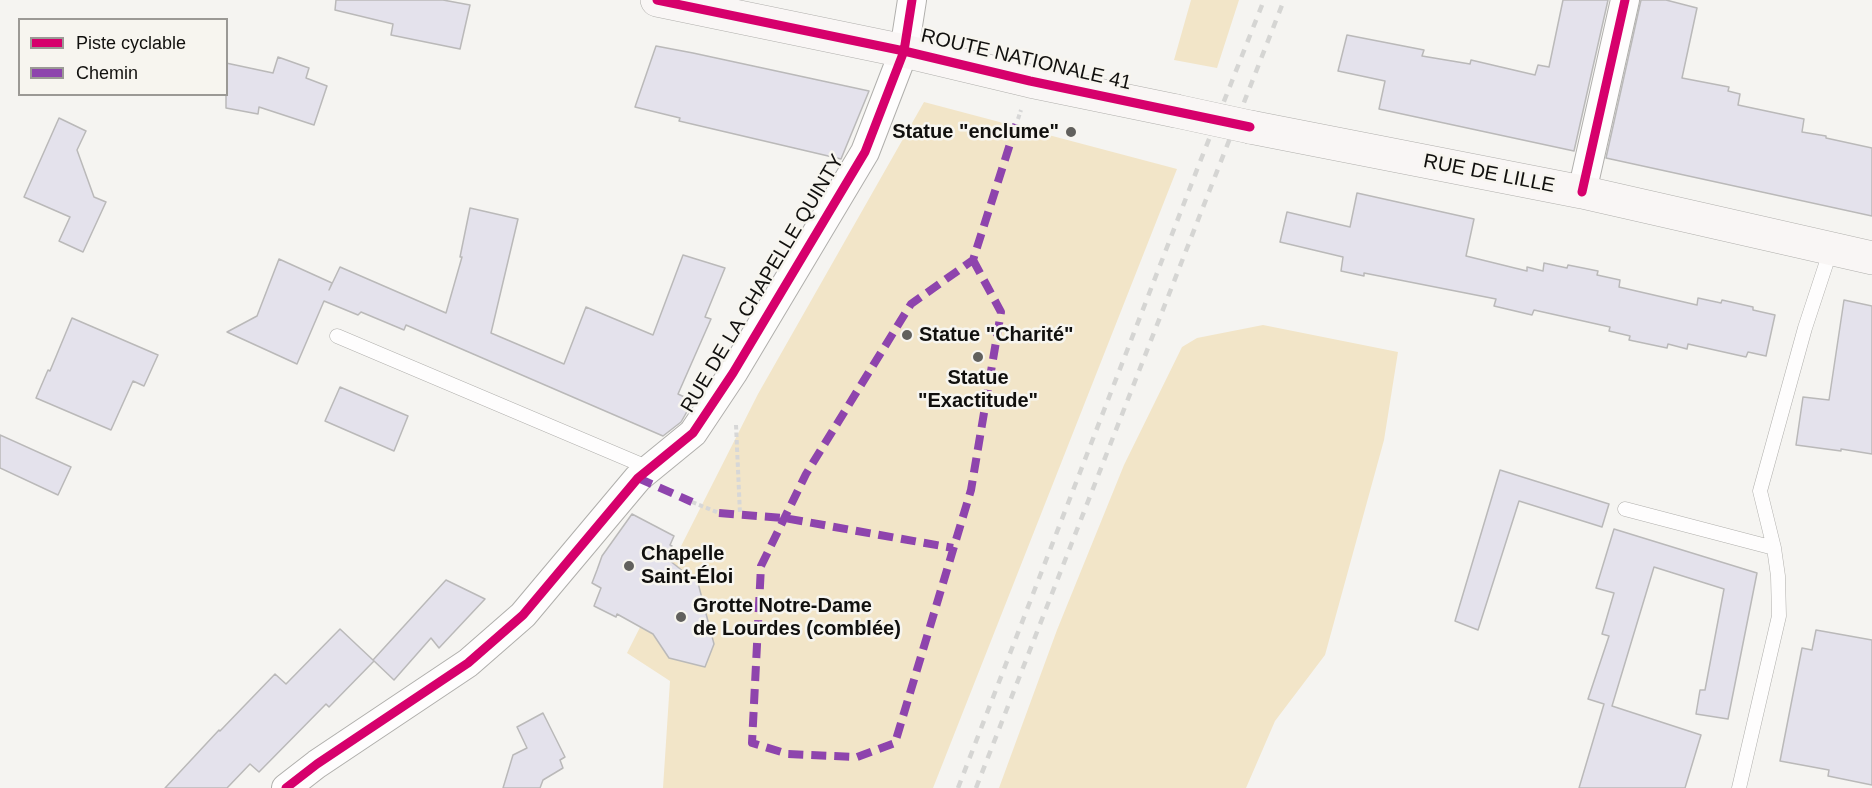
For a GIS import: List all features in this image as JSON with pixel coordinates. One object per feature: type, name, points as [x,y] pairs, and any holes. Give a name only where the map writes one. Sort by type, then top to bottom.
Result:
[{"type":"main road","name":"ROUTE NATIONALE 41","points":[[657,0],[1176,111]]},
{"type":"main road","name":"RUE DE LILLE","points":[[1176,111],[1582,192],[1872,258]]},
{"type":"street","name":"RUE DE LA CHAPELLE QUINTY","points":[[286,788],[468,663],[507,629],[523,615],[638,477],[693,433],[733,373],[865,153],[904,51],[912,0]]},
{"type":"street","points":[[1582,192],[1626,0]]},
{"type":"lane","points":[[1739,788],[1779,616],[1778,576],[1774,548],[1760,491],[1805,328],[1832,249]]},
{"type":"lane","points":[[337,336],[649,468]]},
{"type":"lane","points":[[1625,509],[1774,548]]},
{"type":"path","points":[[733,373],[740,514]]},
{"type":"path","points":[[692,502],[719,513]]},
{"type":"shaded area","points":[[1191,0],[1239,0],[1217,68],[1174,60]]},
{"type":"shaded area","points":[[924,102],[1177,169],[933,788],[663,788],[670,681],[627,653],[758,394]]},
{"type":"shaded area","points":[[1263,325],[1398,352],[1384,440],[1325,655],[1275,721],[1246,788],[999,788],[1057,630],[1124,465],[1182,347],[1197,338]]},
{"type":"building","points":[[336,0],[443,0],[470,5],[460,49],[391,35],[393,24],[335,10]]},
{"type":"building","points":[[1563,0],[1608,0],[1574,151],[1379,109],[1385,81],[1338,71],[1347,35],[1424,50],[1422,56],[1470,64],[1471,60],[1535,75],[1538,65],[1549,67]]},
{"type":"building","points":[[1641,0],[1666,0],[1697,8],[1682,78],[1729,87],[1728,91],[1740,94],[1738,105],[1804,119],[1802,132],[1872,148],[1872,216],[1606,158]]},
{"type":"building","points":[[656,46],[869,91],[841,159],[679,121],[680,118],[635,107]]},
{"type":"building","points":[[278,57],[309,68],[306,78],[327,86],[314,125],[259,107],[258,114],[226,108],[228,63],[273,73]]},
{"type":"building","points":[[59,118],[86,131],[77,150],[94,197],[106,202],[83,252],[59,241],[70,217],[24,197]]},
{"type":"building","points":[[1357,193],[1474,219],[1466,256],[1527,271],[1527,267],[1543,271],[1544,263],[1567,268],[1568,265],[1598,271],[1597,275],[1620,280],[1619,287],[1697,305],[1698,298],[1721,303],[1722,300],[1775,315],[1766,356],[1748,352],[1746,357],[1688,344],[1687,349],[1668,344],[1667,348],[1629,340],[1630,336],[1609,331],[1610,327],[1534,310],[1532,315],[1494,306],[1496,299],[1364,273],[1364,276],[1341,271],[1343,257],[1280,242],[1287,212],[1350,227]]},
{"type":"building","points":[[470,208],[518,219],[491,333],[564,364],[586,307],[653,335],[683,255],[725,268],[705,317],[711,319],[678,394],[693,401],[681,422],[663,436],[406,325],[404,330],[361,312],[358,315],[324,301],[297,364],[227,332],[257,316],[279,259],[332,283],[329,290],[340,267],[446,313],[462,257],[460,257]]},
{"type":"building","points":[[1844,300],[1872,306],[1872,454],[1796,445],[1803,397],[1829,400]]},
{"type":"building","points":[[72,318],[158,355],[144,386],[133,381],[111,430],[36,398]]},
{"type":"building","points":[[340,387],[408,416],[394,451],[325,421]]},
{"type":"building","points":[[0,435],[71,467],[58,495],[0,468]]},
{"type":"building","points":[[1500,470],[1609,504],[1602,527],[1519,501],[1478,630],[1455,621]]},
{"type":"building","points":[[632,514],[674,536],[670,545],[672,546],[665,557],[698,583],[714,644],[705,667],[669,658],[653,634],[617,614],[616,617],[594,606],[601,588],[592,583],[602,556]]},
{"type":"building","points":[[1614,529],[1757,573],[1728,719],[1696,714],[1700,690],[1705,690],[1724,589],[1654,567],[1612,706],[1701,735],[1685,788],[1579,788],[1604,704],[1588,699],[1609,636],[1602,634],[1614,593],[1596,588]]},
{"type":"building","points":[[446,580],[485,599],[439,648],[431,638],[394,680],[373,660]]},
{"type":"building","points":[[340,629],[374,661],[329,707],[326,704],[259,772],[250,764],[227,788],[165,788],[275,674],[286,684]]},
{"type":"building","points":[[1816,630],[1872,640],[1872,785],[1828,776],[1829,770],[1780,761],[1802,648],[1812,650]]},
{"type":"building","points":[[543,713],[565,757],[560,760],[563,768],[543,780],[540,788],[503,788],[513,755],[527,748],[517,727]]},
{"type":"railway","points":[[958,788],[1264,0]]},
{"type":"railway","points":[[976,788],[1284,0]]},
{"type":"marked path","points":[[973,260],[1001,312],[971,490],[895,743],[857,757],[788,754],[752,743],[761,566],[806,474],[911,304],[973,260],[1018,119]]},
{"type":"marked path","points":[[638,478],[692,502]]},
{"type":"marked path","points":[[719,513],[784,518],[953,548]]},
{"type":"cycle path","points":[[657,0],[904,51],[1030,81],[1250,127]]},
{"type":"cycle path","points":[[286,788],[317,764],[468,663],[523,615],[638,478],[693,433],[733,373],[865,152],[904,51],[912,0]]},
{"type":"cycle path","points":[[1582,192],[1625,0]]},
{"type":"place","name":"Statue \"enclume\"","points":[[1071,132]]},
{"type":"place","name":"Statue \"Charité\"","points":[[907,335]]},
{"type":"place","name":"Statue \"Exactitude\"","points":[[978,357]]},
{"type":"place","name":"Chapelle Saint-Éloi","points":[[629,566]]},
{"type":"place","name":"Grotte Notre-Dame de Lourdes (comblée)","points":[[681,617]]}]
